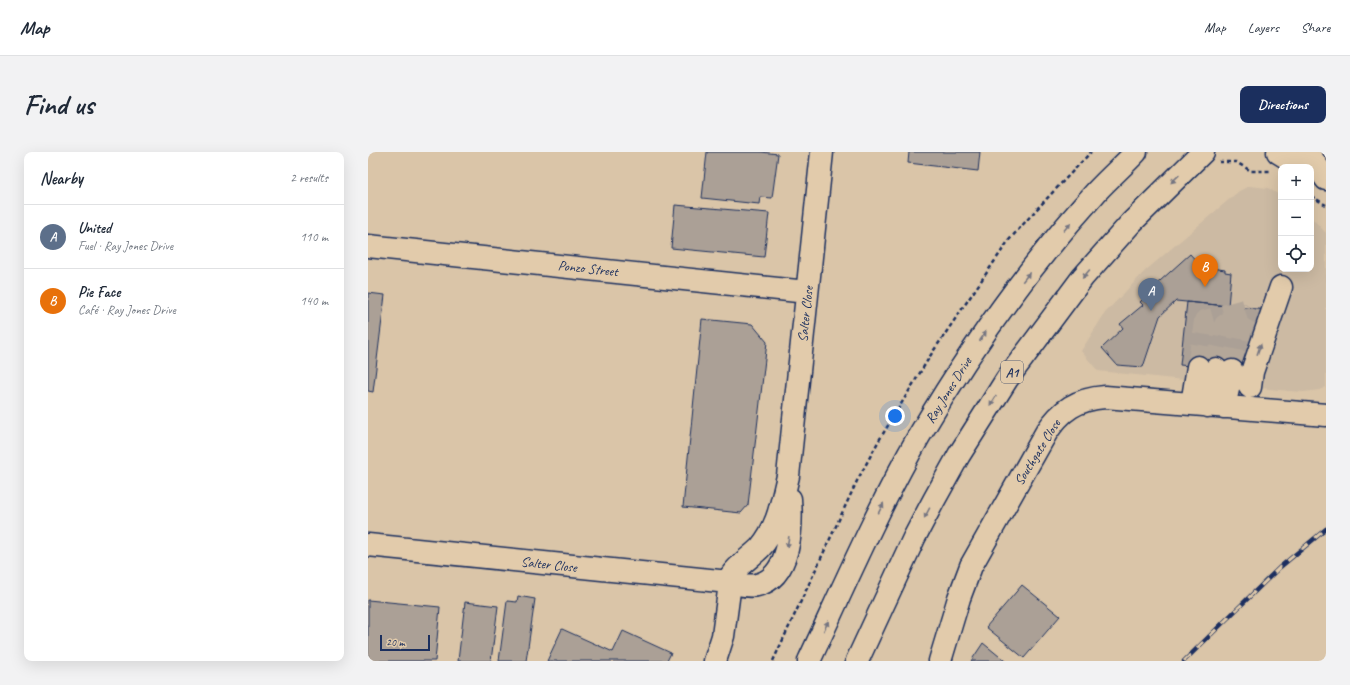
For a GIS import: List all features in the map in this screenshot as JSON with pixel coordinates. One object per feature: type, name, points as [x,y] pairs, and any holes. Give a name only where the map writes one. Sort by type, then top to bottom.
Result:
[{"type":"main road","name":"Salter Close","points":[[730,582],[733,573],[768,538],[777,518],[788,476],[822,152]]},
{"type":"main road","name":"Ray Jones Drive","points":[[809,661],[894,483],[919,436],[943,397],[988,328],[1038,262],[1098,191],[1136,152]]},
{"type":"main road","name":"A1","points":[[857,661],[914,538],[934,500],[958,455],[1007,379],[1083,277],[1130,224],[1199,156]]},
{"type":"main road","points":[[1277,162],[1316,165]]},
{"type":"main road","name":"Ponzo Street","points":[[368,246],[807,292]]},
{"type":"main road","points":[[1250,387],[1252,372],[1281,287]]},
{"type":"main road","points":[[1208,406],[1215,369],[1208,406]]},
{"type":"main road","name":"Southgate Close","points":[[940,661],[958,598],[971,566],[1054,420],[1072,406],[1094,398],[1123,398],[1208,406],[1322,413]]},
{"type":"main road","name":"Salter Close","points":[[368,545],[730,582],[746,586],[758,585],[772,577],[782,564],[787,549],[791,509],[788,476]]},
{"type":"main road","points":[[715,661],[723,636],[730,582]]},
{"type":"path","points":[[773,661],[878,442],[928,359],[1009,240],[1091,152]]},
{"type":"path","points":[[1199,156],[1220,162],[1236,162],[1251,171],[1264,170],[1277,162]]},
{"type":"path","points":[[1314,198],[1326,205]]},
{"type":"shaded area","points":[[1249,186],[1268,188],[1278,194],[1278,272],[1314,272],[1314,220],[1326,233],[1326,387],[1319,390],[1304,392],[1289,391],[1098,371],[1081,351],[1105,313],[1145,271],[1239,191]]},
{"type":"building","points":[[707,152],[761,152],[778,154],[772,198],[760,197],[759,204],[702,198]]},
{"type":"building","points":[[909,152],[980,152],[978,171],[908,163]]},
{"type":"building","points":[[675,205],[769,213],[764,257],[671,248]]},
{"type":"building","points":[[1190,254],[1199,264],[1213,265],[1212,268],[1225,270],[1225,272],[1231,273],[1228,306],[1176,301],[1160,316],[1143,367],[1117,365],[1102,348],[1123,328],[1120,324],[1143,305],[1140,302],[1151,292],[1150,290]]},
{"type":"building","points":[[368,293],[385,295],[373,392],[368,391]]},
{"type":"building","points":[[1187,302],[1267,310],[1246,372],[1180,365]]},
{"type":"building","points":[[702,319],[752,324],[767,342],[748,505],[741,513],[683,507]]},
{"type":"building","points":[[1022,585],[1060,616],[1024,658],[986,627]]},
{"type":"building","points":[[518,596],[535,599],[526,661],[499,661],[507,601],[517,602]]},
{"type":"building","points":[[368,600],[440,607],[435,661],[368,661]]},
{"type":"building","points":[[465,602],[498,606],[491,661],[458,661]]},
{"type":"building","points":[[562,629],[613,652],[623,631],[671,653],[667,661],[547,661]]},
{"type":"building","points":[[983,643],[1005,661],[971,661]]},
{"type":"tunnel","points":[[1198,367],[1205,321],[1252,308]]},
{"type":"tunnel","points":[[1232,371],[1241,327],[1252,308]]},
{"type":"tunnel","points":[[1216,369],[1225,325],[1244,313]]},
{"type":"railway","points":[[1184,661],[1279,568],[1326,529]]},
{"type":"place","name":"Pie Face","points":[[1205,287]]},
{"type":"place","name":"United","points":[[1151,311]]}]
